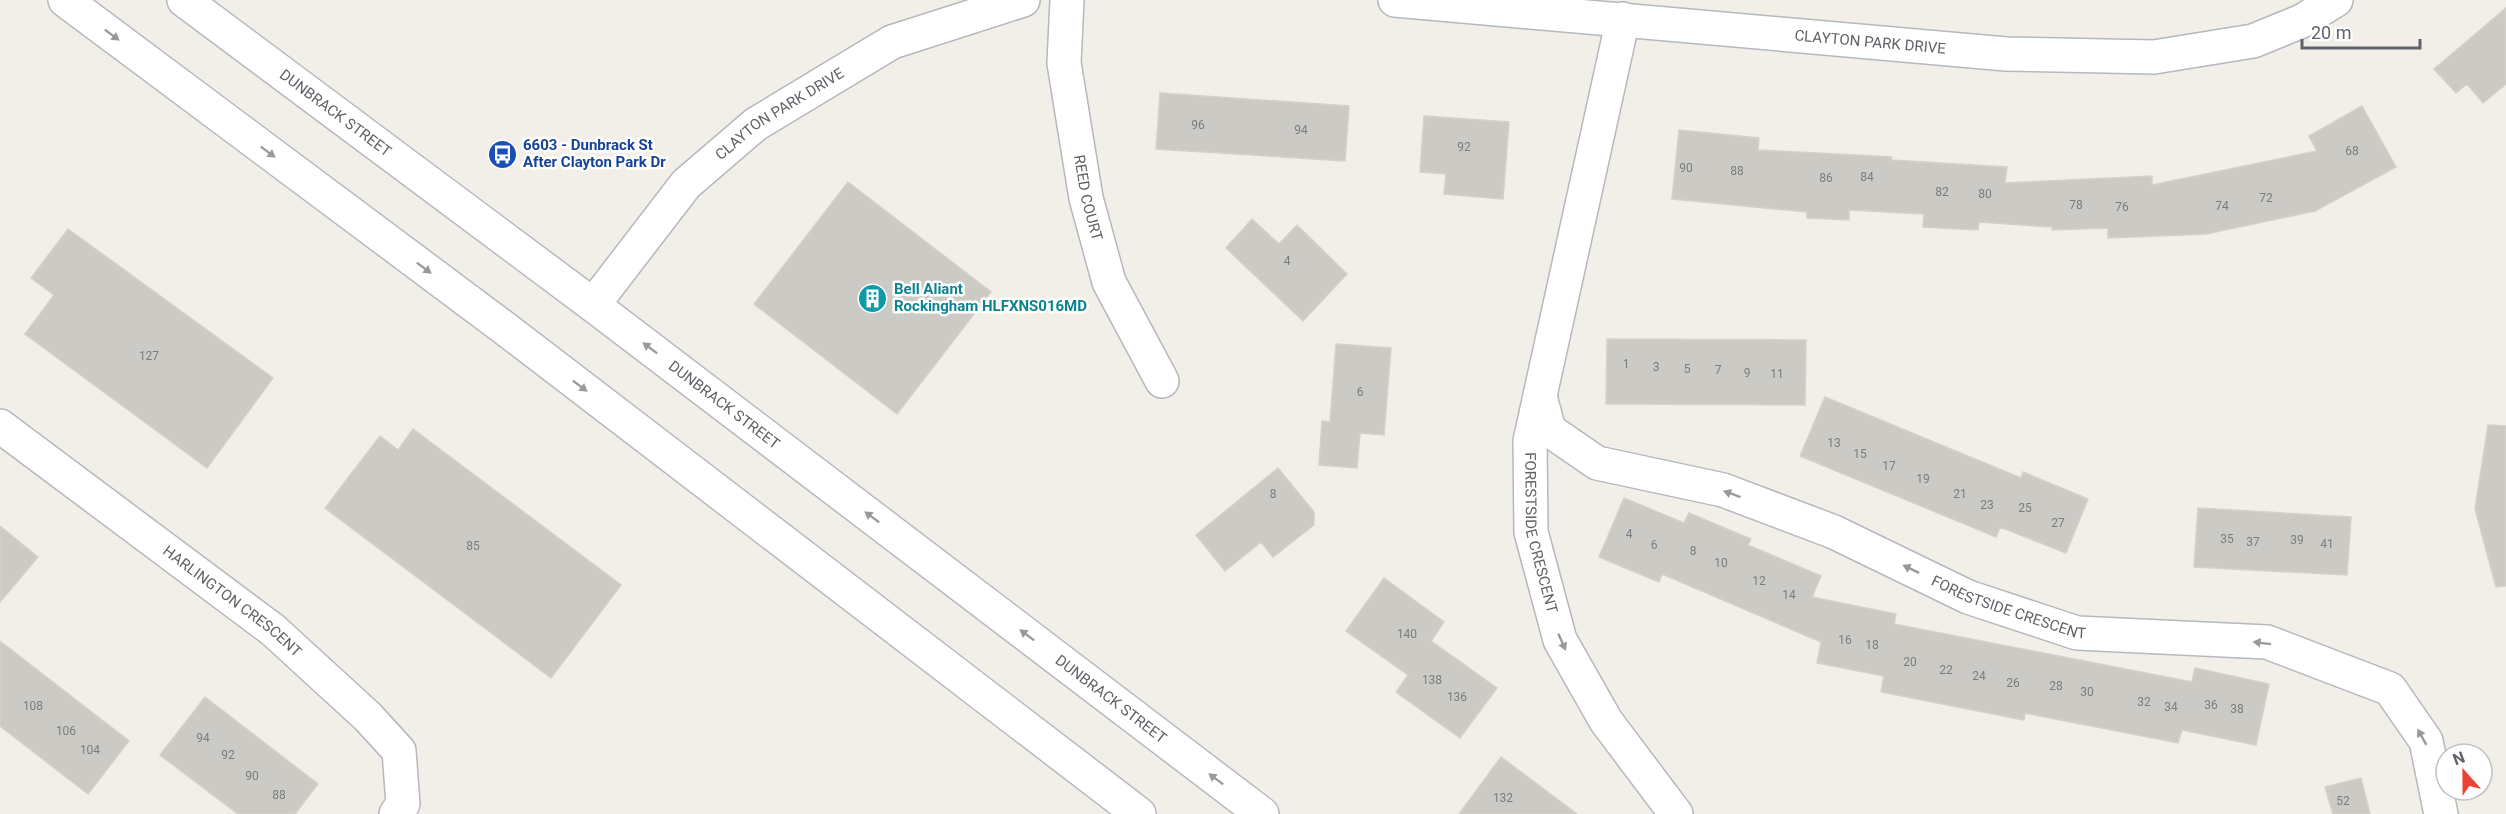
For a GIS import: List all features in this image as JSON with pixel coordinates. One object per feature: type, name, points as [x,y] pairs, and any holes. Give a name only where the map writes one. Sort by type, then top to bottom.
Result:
[{"type":"street","points":[[65,0],[503,327],[1139,814]]},
{"type":"street","name":"DUNBRACK STREET","points":[[184,0],[593,305],[1263,814]]},
{"type":"street","name":"CLAYTON PARK DRIVE","points":[[593,305],[686,183],[756,124],[892,42],[1023,0]]},
{"type":"street","name":"REED COURT","points":[[1067,0],[1064,63],[1086,198],[1109,282],[1162,381]]},
{"type":"street","name":"CLAYTON PARK DRIVE","points":[[1395,0],[2006,54],[2154,57],[2253,41],[2302,21],[2336,0]]},
{"type":"street","name":"FORESTSIDE CRESCENT","points":[[1623,19],[1530,441],[1531,532],[1560,640],[1606,721],[1676,814]]},
{"type":"street","name":"FORESTSIDE CRESCENT","points":[[1540,396],[1549,430],[1598,462],[1723,490],[1834,531],[1968,597],[2078,633],[2267,642],[2390,689],[2426,741],[2441,814]]},
{"type":"street","name":"HARLINGTON CRESCENT","points":[[0,426],[273,630],[368,717],[399,751],[403,804],[396,814]]},
{"type":"building","points":[[2506,8],[2506,84],[2483,103],[2467,84],[2456,93],[2434,69]]},
{"type":"building","points":[[1160,93],[1349,106],[1345,161],[1156,149]]},
{"type":"building","points":[[2362,106],[2396,167],[2315,211],[2206,234],[2108,238],[2108,228],[2052,230],[2052,227],[1979,222],[1978,230],[1923,227],[1924,214],[1849,210],[1849,220],[1807,218],[1807,212],[1672,199],[1679,130],[1759,138],[1758,150],[1892,157],[1891,160],[2007,167],[2005,183],[2152,176],[2152,185],[2317,151],[2309,136]]},
{"type":"building","points":[[1424,116],[1509,122],[1503,199],[1444,194],[1446,174],[1420,172]]},
{"type":"building","name":"Bell Aliant Rockingham HLFXNS016MD","points":[[848,182],[991,292],[897,414],[754,304]]},
{"type":"building","points":[[1252,219],[1279,244],[1297,225],[1347,274],[1303,321],[1226,248]]},
{"type":"building","points":[[68,229],[273,378],[207,468],[25,334],[54,295],[31,278]]},
{"type":"building","points":[[1607,339],[1806,340],[1805,405],[1606,404]]},
{"type":"building","points":[[1336,344],[1391,348],[1384,435],[1360,433],[1357,468],[1319,465],[1322,421],[1330,422]]},
{"type":"building","points":[[1825,397],[2021,478],[2023,472],[2088,499],[2066,553],[2000,527],[1996,537],[1800,456]]},
{"type":"building","points":[[2488,425],[2506,426],[2506,586],[2496,587],[2475,509]]},
{"type":"building","points":[[413,429],[621,585],[551,678],[325,508],[380,436],[398,450]]},
{"type":"building","points":[[1278,468],[1314,512],[1314,525],[1273,557],[1261,542],[1225,571],[1196,535]]},
{"type":"building","points":[[1624,498],[1684,523],[1689,513],[1751,539],[1748,545],[1821,576],[1812,597],[1896,614],[1894,624],[2192,682],[2195,668],[2269,684],[2256,745],[2182,730],[2178,743],[2025,713],[2024,720],[1881,692],[1884,676],[1817,663],[1821,642],[1662,574],[1659,582],[1599,557]]},
{"type":"building","points":[[2198,508],[2351,517],[2347,575],[2194,567]]},
{"type":"building","points":[[0,526],[38,557],[0,602]]},
{"type":"building","points":[[1384,578],[1444,622],[1431,641],[1497,688],[1460,738],[1396,692],[1408,675],[1346,631]]},
{"type":"building","points":[[0,641],[129,741],[88,794],[0,726]]},
{"type":"building","points":[[205,697],[318,784],[295,814],[238,814],[160,755]]},
{"type":"building","points":[[1501,757],[1577,814],[1459,814]]},
{"type":"building","points":[[2361,778],[2370,814],[2333,814],[2325,787]]},
{"type":"place","name":"6603 - Dunbrack St After Clayton Park Dr","points":[[502,154]]},
{"type":"place","name":"Bell Aliant Rockingham HLFXNS016MD","points":[[873,298]]}]
